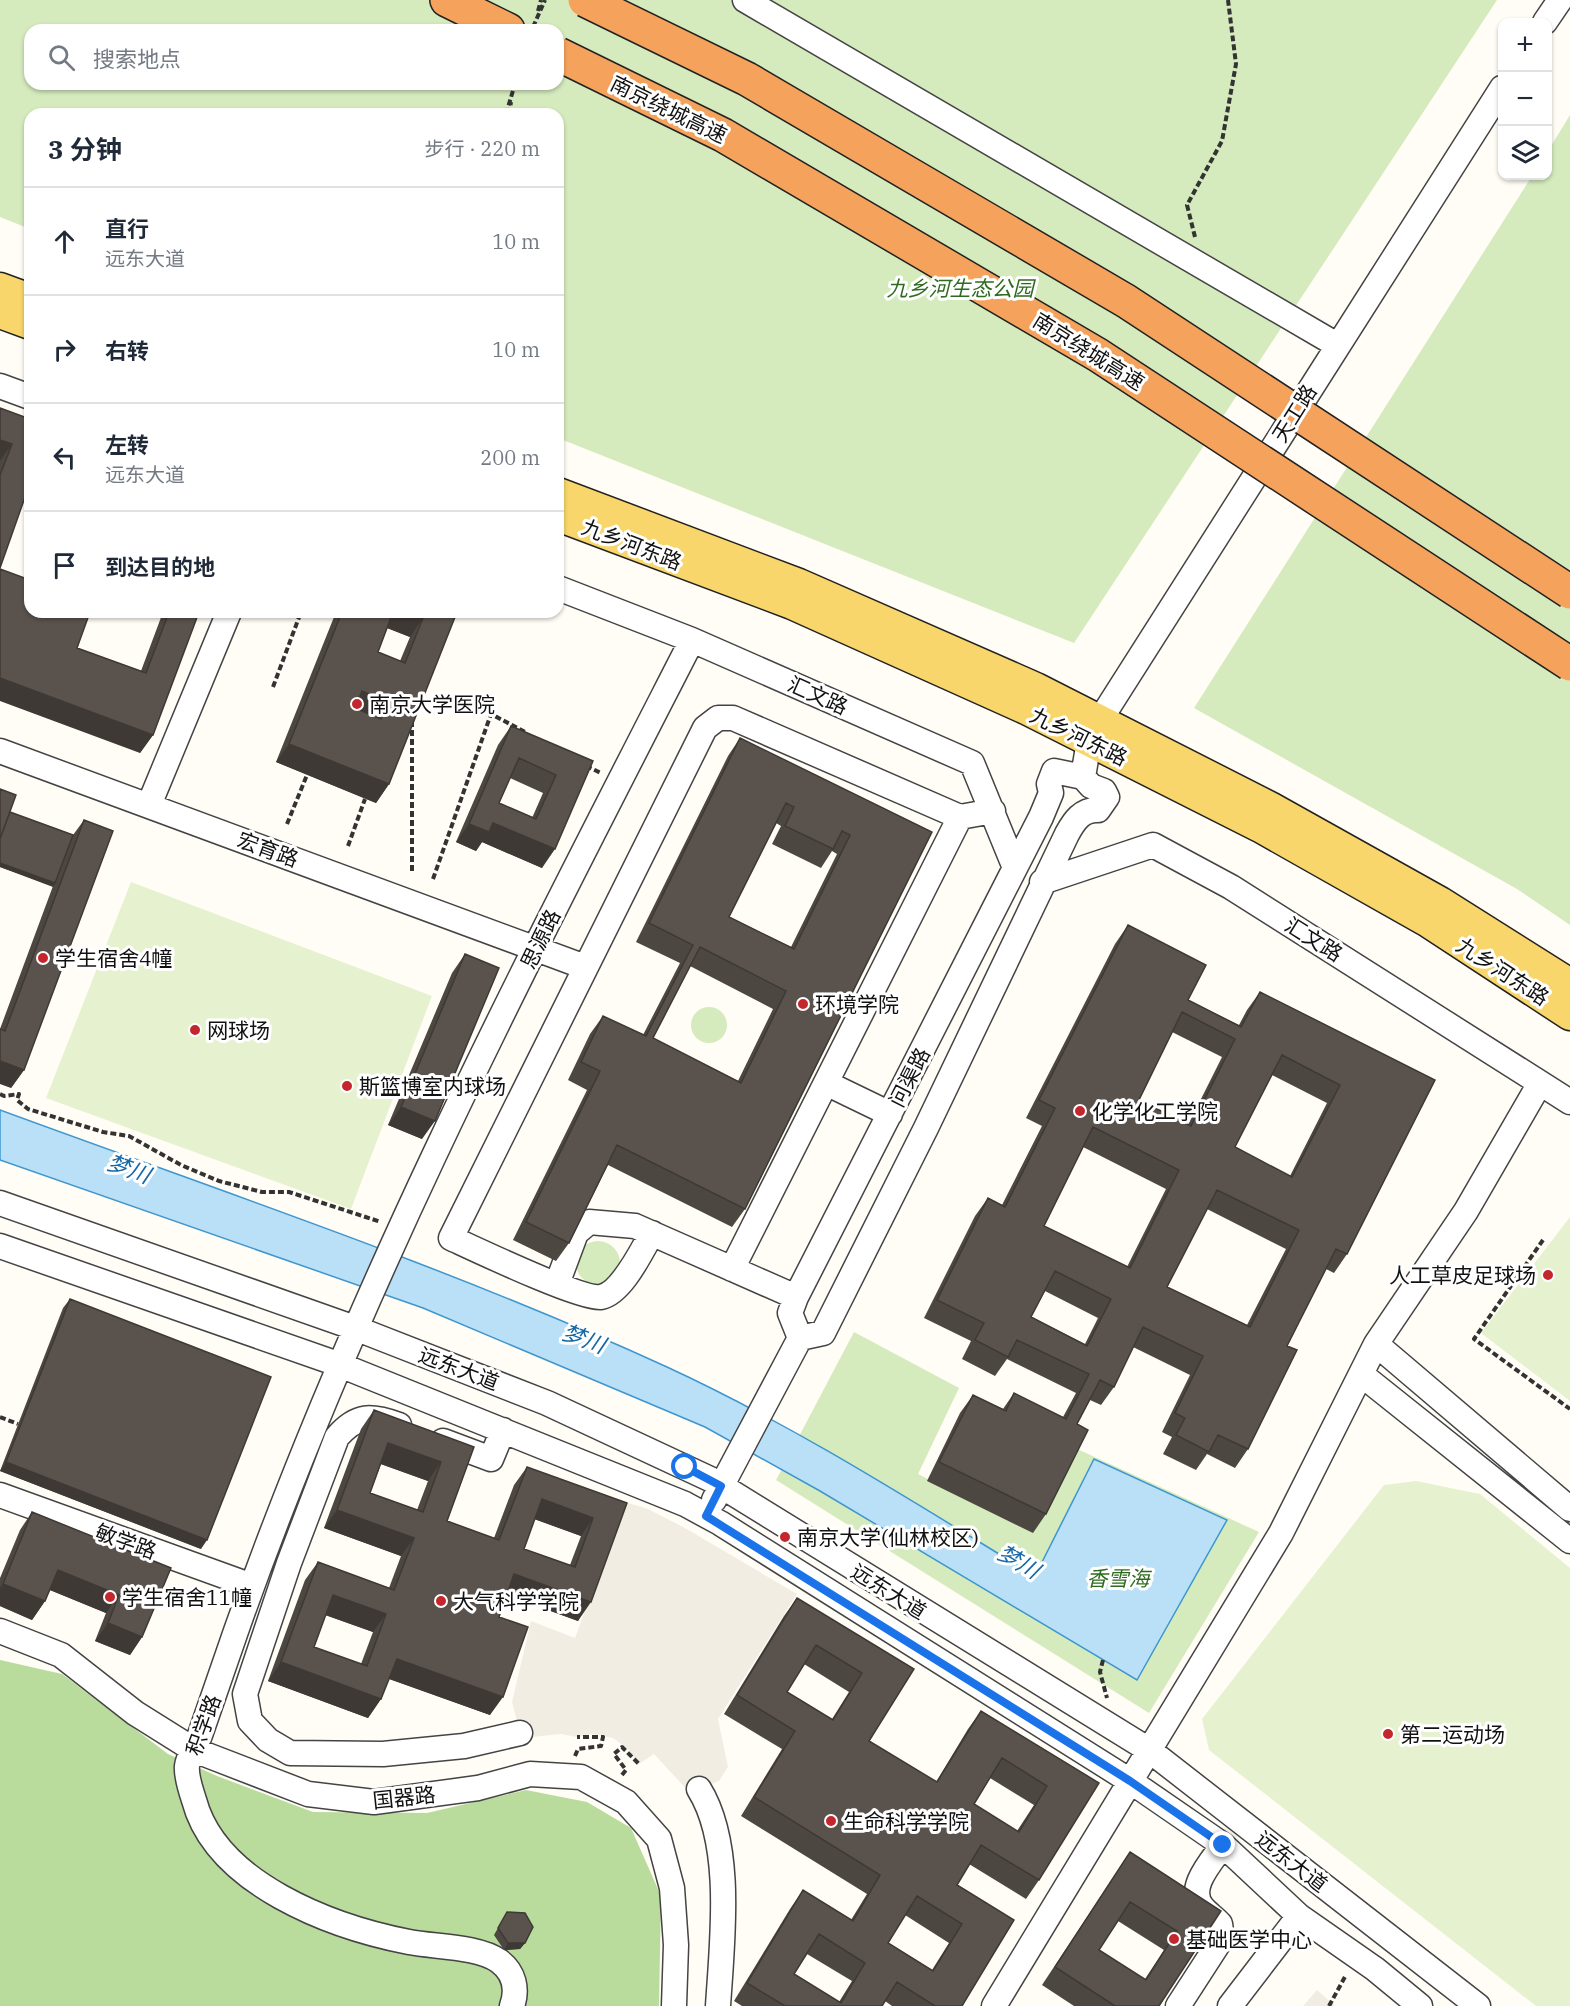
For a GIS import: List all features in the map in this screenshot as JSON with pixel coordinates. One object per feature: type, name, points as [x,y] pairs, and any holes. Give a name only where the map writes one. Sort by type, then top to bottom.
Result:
[{"type":"highway","points":[[447,0],[496,24]]},
{"type":"highway","points":[[585,0],[747,79],[1116,295],[1570,592]]},
{"type":"highway","name":"南京绕城高速","points":[[564,57],[723,135],[1098,355],[1570,664]]},
{"type":"main road","points":[[0,288],[24,297]]},
{"type":"main road","points":[[0,313],[24,322]]},
{"type":"main road","name":"九乡河东路","points":[[564,495],[799,584],[1036,688],[1095,730],[1428,922],[1570,1015]]},
{"type":"main road","name":"九乡河东路","points":[[564,518],[792,604],[1095,730],[1270,807],[1440,902],[1570,984]]},
{"type":"street","points":[[745,0],[1337,345]]},
{"type":"street","points":[[1548,18],[1560,0]]},
{"type":"street","name":"天工路","points":[[1095,730],[1337,345],[1498,96]]},
{"type":"street","points":[[0,386],[24,395]]},
{"type":"street","name":"汇文路","points":[[564,590],[692,640],[972,763],[1015,868]]},
{"type":"street","points":[[149,805],[227,618]]},
{"type":"street","name":"思源路","points":[[359,1317],[396,1234],[535,946],[692,640]]},
{"type":"street","points":[[651,1233],[637,1261],[617,1287],[602,1297],[587,1296],[451,1238],[705,728],[718,718],[733,718],[960,818],[993,812]]},
{"type":"street","points":[[1083,777],[1095,730]]},
{"type":"street","name":"宏育路","points":[[0,751],[535,946],[585,967]]},
{"type":"street","name":"问渠路","points":[[1054,771],[1083,777],[1091,786],[1104,791],[1107,797],[1098,810],[1089,810],[1075,819],[1067,834],[926,1128],[824,1333],[800,1338],[790,1312],[796,1297],[1041,817],[1051,793],[1049,784],[1054,771]]},
{"type":"street","points":[[732,1269],[960,818]]},
{"type":"street","name":"汇文路","points":[[1042,882],[1153,845],[1232,886],[1570,1102]]},
{"type":"street","points":[[826,1083],[890,1114]]},
{"type":"street","points":[[1000,2004],[1130,1781],[1281,1533],[1376,1344],[1466,1210],[1540,1083]]},
{"type":"street","name":"远东大道","points":[[0,1203],[359,1317],[547,1402],[721,1486],[1149,1750],[1478,2006]]},
{"type":"street","points":[[557,1284],[576,1233],[589,1222],[635,1226],[796,1297]]},
{"type":"street","name":"远东大道","points":[[0,1246],[339,1365],[685,1504],[1130,1781],[1223,1845],[1299,1916],[1420,2006]]},
{"type":"street","name":"积学路","points":[[359,1317],[252,1586],[187,1767],[195,1805],[213,1841],[238,1868],[272,1891],[327,1921],[409,1942],[457,1948],[497,1959],[512,1974],[515,1996],[512,2006]]},
{"type":"street","points":[[706,1516],[800,1338]]},
{"type":"street","points":[[1376,1344],[1570,1509]]},
{"type":"street","points":[[1362,1375],[1570,1541]]},
{"type":"street","points":[[503,1430],[491,1459],[385,1420],[365,1417],[349,1423],[337,1437],[313,1499],[245,1694],[250,1721],[268,1740],[290,1753],[382,1754],[464,1746],[520,1733]]},
{"type":"street","name":"敏学路","points":[[0,1495],[252,1586]]},
{"type":"street","name":"国器路","points":[[0,1631],[61,1655],[135,1713],[194,1750],[308,1794],[374,1802],[478,1788],[530,1774],[581,1777],[626,1802],[658,1839],[672,1888],[676,1945],[674,2006]]},
{"type":"street","points":[[699,1789],[707,1801],[719,1846],[722,1882],[718,2006]]},
{"type":"street","points":[[1178,2006],[1222,1938],[1220,1924],[1201,1907],[1196,1895],[1198,1883],[1223,1845]]},
{"type":"street","points":[[1230,2006],[1299,1916]]},
{"type":"path","points":[[534,24],[543,0]]},
{"type":"path","points":[[1196,239],[1187,205],[1222,141],[1236,63],[1228,0]]},
{"type":"path","points":[[509,108],[513,90]]},
{"type":"path","points":[[273,687],[299,618]]},
{"type":"path","points":[[412,712],[412,871]]},
{"type":"path","points":[[433,879],[491,714],[536,738]]},
{"type":"path","points":[[584,764],[620,784]]},
{"type":"path","points":[[288,824],[307,775]]},
{"type":"path","points":[[348,846],[365,799]]},
{"type":"path","points":[[0,1094],[4,1096],[19,1094],[17,1100],[28,1109],[103,1132],[129,1136],[181,1165],[219,1180],[262,1192],[289,1192],[396,1234]]},
{"type":"path","points":[[1543,1240],[1474,1339],[1570,1409]]},
{"type":"path","points":[[0,1417],[18,1424]]},
{"type":"path","points":[[1103,1660],[1100,1672],[1107,1694],[1105,1723]]},
{"type":"path","points":[[571,1777],[579,1749],[601,1746],[603,1737],[577,1737]]},
{"type":"path","points":[[613,1795],[626,1770],[614,1754],[622,1747],[639,1764]]},
{"type":"path","points":[[1329,2006],[1357,1957]]},
{"type":"green space","name":"九乡河生态公园","points":[[0,0],[1497,0],[1074,643],[564,440],[564,108],[24,108],[24,227],[0,217]]},
{"type":"green space","points":[[1570,115],[1570,925],[1517,889],[1194,708],[1529,180],[1552,180],[1552,144]]},
{"type":"green space","name":"网球场","points":[[131,882],[432,996],[351,1209],[46,1098]]},
{"type":"green space","points":[[709,1007],[722,1012],[727,1025],[722,1038],[709,1043],[696,1038],[691,1025],[696,1012]]},
{"type":"green space","name":"人工草皮足球场","points":[[1570,1217],[1570,1401],[1481,1333]]},
{"type":"green space","points":[[598,1241],[614,1247],[620,1263],[614,1279],[598,1285],[582,1279],[576,1263],[582,1247]]},
{"type":"green space","name":"香雪海","points":[[854,1332],[959,1388],[918,1474],[976,1504],[1075,1448],[1259,1532],[1149,1713],[776,1480]]},
{"type":"green space","name":"第二运动场","points":[[1416,1481],[1480,1494],[1570,1568],[1570,2006],[1536,2006],[1209,1750],[1202,1719],[1384,1485]]},
{"type":"green space","points":[[0,1660],[62,1674],[168,1754],[217,1776],[313,1812],[427,1813],[526,1790],[587,1802],[631,1828],[661,1896],[659,2006],[0,2006]]},
{"type":"shaded area","points":[[625,1502],[648,1509],[685,1528],[797,1594],[718,1719],[728,1767],[719,1781],[690,1793],[654,1754],[639,1764],[628,1749],[613,1738],[593,1734],[577,1737],[561,1734],[532,1737],[520,1733],[512,1702],[531,1621],[575,1638]]},
{"type":"shaded area","points":[[1317,1990],[1335,2006],[1303,2006]]},
{"type":"water","name":"梦川","points":[[0,1110],[420,1264],[667,1367],[762,1414],[808,1440],[900,1493],[1035,1576],[1094,1459],[1227,1520],[1137,1680],[820,1491],[705,1427],[423,1308],[0,1160]]},
{"type":"building","points":[[0,408],[24,417],[24,500],[0,568],[0,475],[12,444],[0,440]]},
{"type":"building","points":[[0,569],[24,578],[24,618],[88,618],[77,648],[146,673],[167,618],[197,618],[153,735],[0,678]]},
{"type":"building","name":"南京大学医院","points":[[340,618],[391,618],[378,652],[405,663],[423,618],[455,618],[389,784],[289,744]],"holes":[[[362,691],[388,702],[381,719],[355,708]]]},
{"type":"building","points":[[511,726],[593,761],[555,849],[493,823],[489,832],[469,824]],"holes":[[[519,758],[556,775],[536,819],[499,803]]]},
{"type":"building","name":"环境学院","points":[[740,738],[932,832],[745,1209],[617,1145],[569,1243],[526,1222],[600,1071],[581,1062],[603,1016],[646,1036],[693,945],[649,923]],"holes":[[[786,803],[794,807],[785,826],[833,849],[842,831],[850,835],[794,949],[729,917]],[[700,947],[786,991],[741,1083],[653,1038]]]},
{"type":"building","points":[[0,789],[16,795],[0,839]]},
{"type":"building","points":[[10,812],[73,835],[55,883],[0,863],[0,839]]},
{"type":"building","name":"学生宿舍4幢","points":[[84,820],[113,831],[24,1070],[0,1061],[0,1029],[5,1031]]},
{"type":"building","points":[[1128,925],[1206,965],[1188,1000],[1241,1027],[1260,992],[1435,1080],[1347,1254],[1336,1249],[1287,1346],[1297,1350],[1248,1449],[1218,1435],[1209,1452],[1176,1435],[1185,1418],[1175,1413],[1203,1356],[1143,1327],[1114,1387],[1100,1380],[1077,1424],[1088,1430],[1046,1514],[939,1462],[973,1395],[1006,1411],[1014,1393],[1066,1419],[1089,1374],[1017,1340],[1008,1357],[975,1340],[984,1323],[937,1300],[988,1198],[1005,1207],[1055,1108],[1039,1100]],"holes":[[[1182,1012],[1235,1039],[1191,1126],[1139,1100]],[[1282,1055],[1340,1085],[1292,1177],[1235,1147]],[[1093,1127],[1179,1170],[1130,1268],[1044,1226]],[[1217,1190],[1299,1230],[1250,1327],[1167,1287]],[[1055,1271],[1111,1299],[1087,1346],[1031,1317]]]},
{"type":"building","points":[[465,954],[499,968],[435,1121],[401,1107]]},
{"type":"building","points":[[70,1299],[271,1377],[207,1540],[6,1462]]},
{"type":"building","points":[[374,1410],[474,1447],[447,1521],[499,1540],[527,1467],[627,1503],[591,1602],[514,1574],[499,1617],[528,1627],[503,1697],[397,1659],[381,1699],[281,1662],[318,1562],[394,1590],[414,1538],[337,1510]],"holes":[[[388,1443],[441,1462],[423,1512],[370,1493]],[[542,1499],[593,1518],[575,1567],[524,1549]],[[333,1595],[386,1614],[367,1666],[314,1647]]]},
{"type":"building","name":"学生宿舍11幢","points":[[32,1512],[171,1568],[142,1637],[108,1623],[119,1595],[58,1570],[45,1601],[3,1584]]},
{"type":"building","points":[[797,1598],[914,1669],[869,1741],[937,1782],[981,1711],[1099,1783],[1039,1880],[981,1845],[957,1885],[1014,1920],[962,2006],[935,2006],[897,1982],[882,2006],[785,2006],[747,1983],[803,1890],[853,1921],[880,1875],[754,1797],[795,1731],[737,1695]],"holes":[[[816,1645],[862,1673],[833,1720],[787,1692]],[[1002,1758],[1047,1786],[1019,1832],[974,1804]],[[917,1896],[962,1924],[933,1971],[888,1943]],[[819,1934],[865,1963],[841,2003],[794,1974]]]},
{"type":"building","name":"基础医学中心","points":[[1130,1852],[1221,1911],[1159,2006],[1115,2006],[1055,1967]],"holes":[[[1130,1902],[1177,1931],[1146,1980],[1099,1950]]]},
{"type":"building","points":[[507,1912],[525,1913],[533,1927],[525,1943],[508,1943],[498,1928]]},
{"type":"place","name":"南京大学医院","points":[[357,704]]},
{"type":"place","name":"学生宿舍4幢","points":[[43,958]]},
{"type":"place","name":"环境学院","points":[[803,1004]]},
{"type":"place","name":"网球场","points":[[195,1030]]},
{"type":"place","name":"斯篮博室内球场","points":[[347,1086]]},
{"type":"place","name":"化学化工学院","points":[[1080,1111]]},
{"type":"place","name":"人工草皮足球场","points":[[1548,1275]]},
{"type":"place","name":"南京大学(仙林校区)","points":[[785,1537]]},
{"type":"place","name":"学生宿舍11幢","points":[[110,1597]]},
{"type":"place","name":"大气科学学院","points":[[441,1601]]},
{"type":"place","name":"第二运动场","points":[[1388,1734]]},
{"type":"place","name":"生命科学学院","points":[[831,1821]]},
{"type":"place","name":"基础医学中心","points":[[1174,1939]]},
{"type":"route","points":[[685,1467],[721,1486],[706,1516],[1130,1781],[1223,1845]]}]
